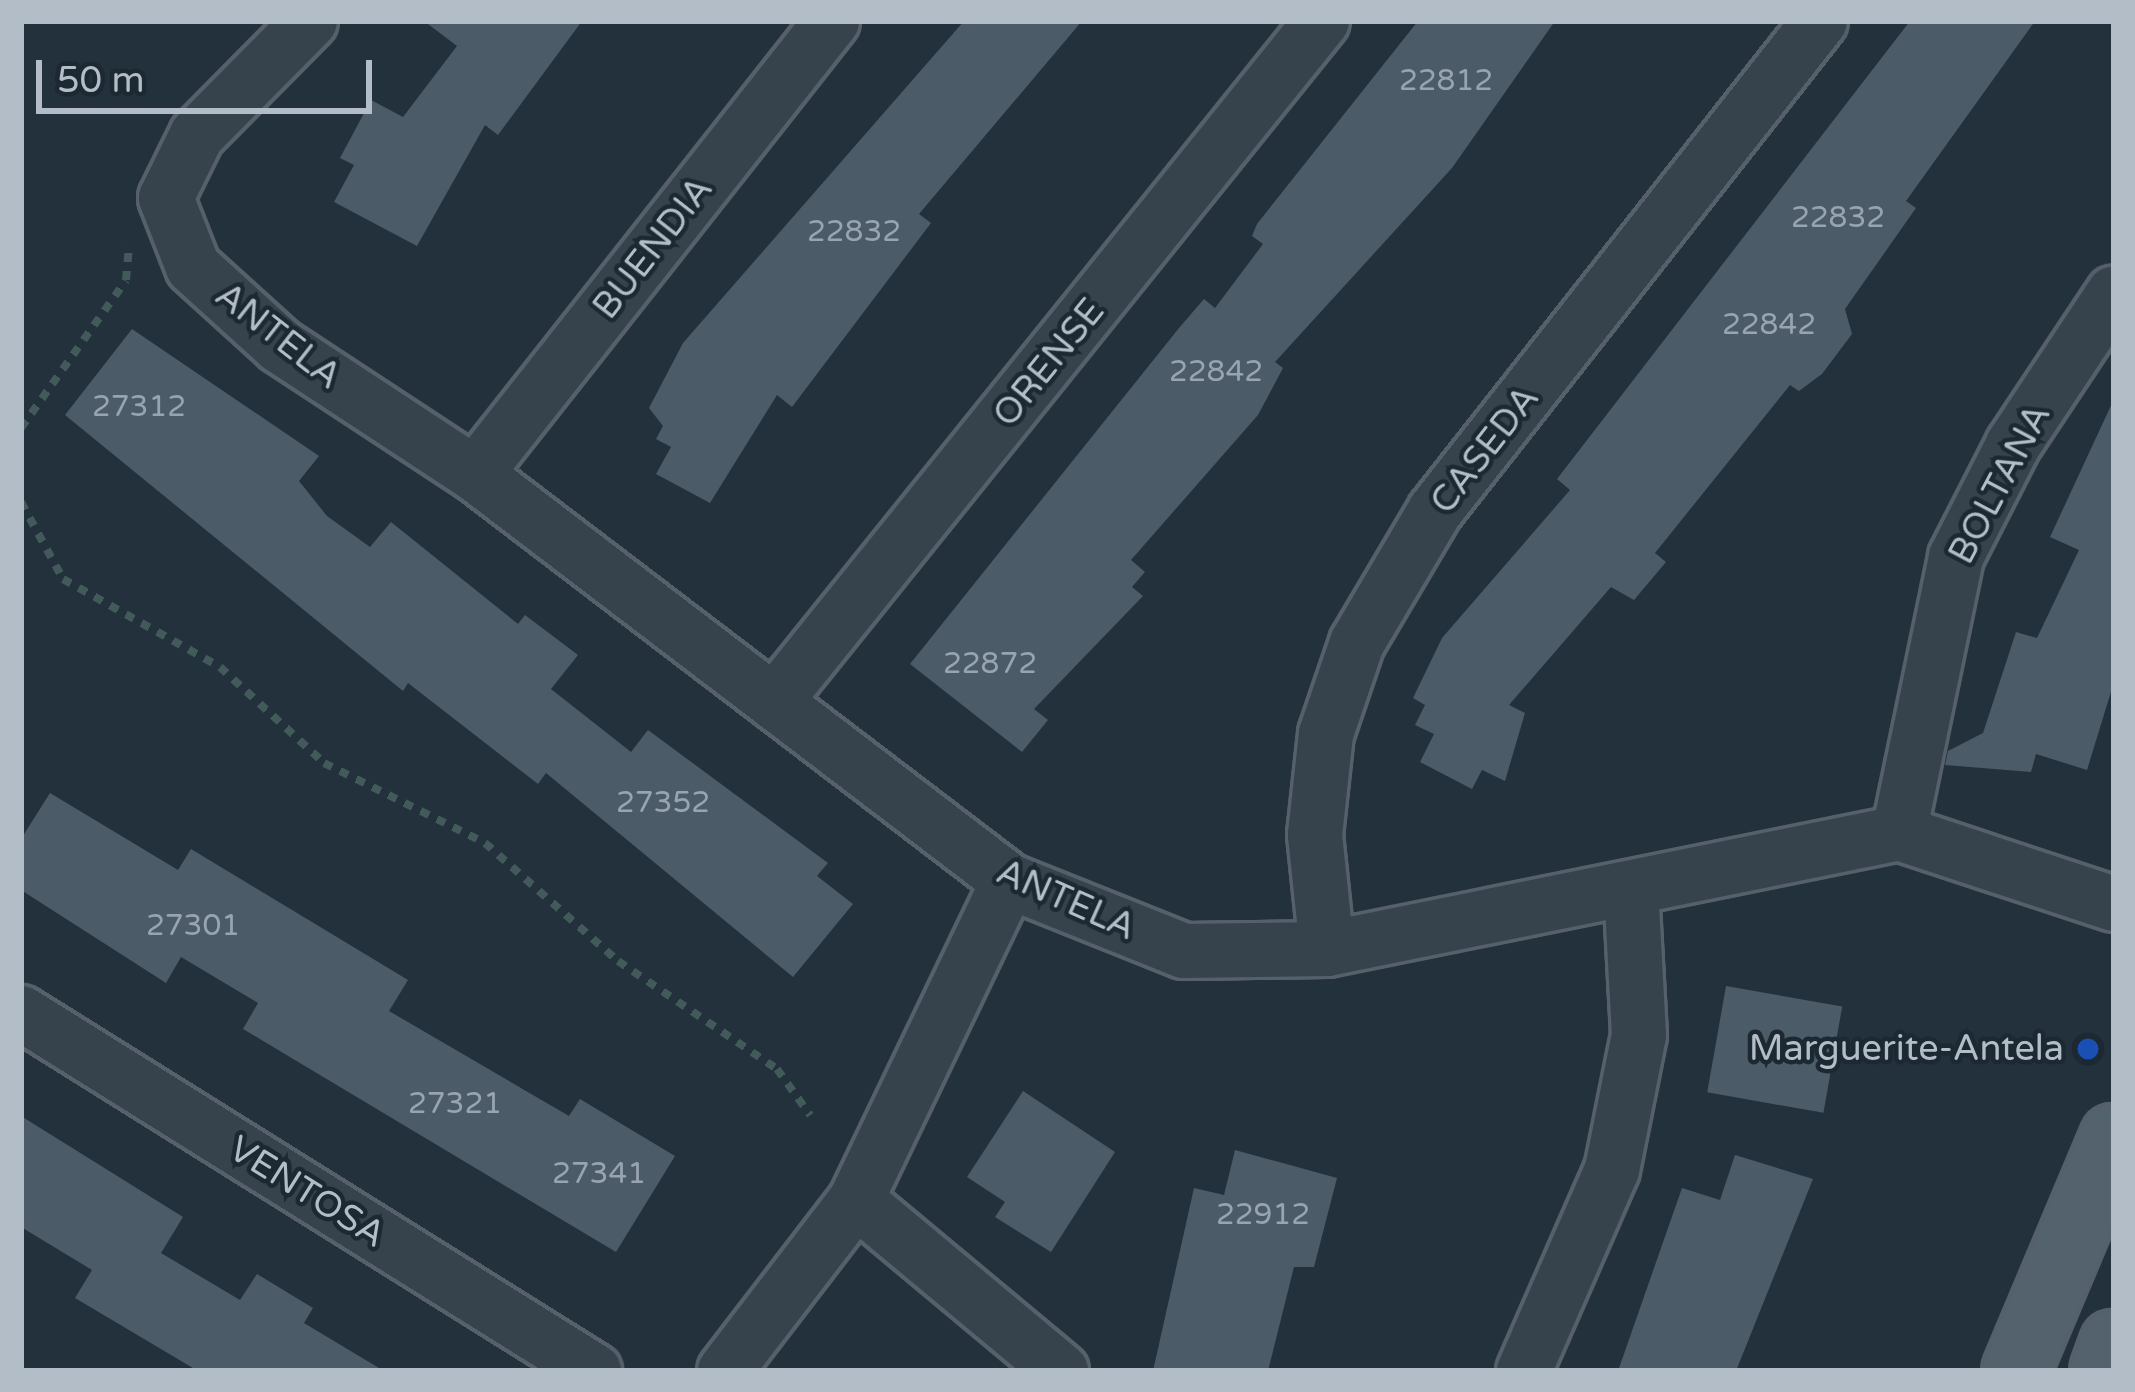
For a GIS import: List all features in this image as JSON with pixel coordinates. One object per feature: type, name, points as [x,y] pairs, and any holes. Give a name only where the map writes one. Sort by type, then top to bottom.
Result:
[{"type":"main road","points":[[2016,1371],[2114,1138]]},
{"type":"main road","points":[[2104,1371],[2114,1344]]},
{"type":"street","name":"ANTELA","points":[[310,21],[197,135],[166,198],[193,266],[280,346],[475,474],[1009,881],[1184,951],[1327,949],[1898,833]]},
{"type":"street","name":"BUENDIA","points":[[475,474],[832,21]]},
{"type":"street","name":"ORENSE","points":[[774,703],[1322,21]]},
{"type":"street","name":"CASEDA","points":[[1327,949],[1315,835],[1326,734],[1358,643],[1436,511],[1820,21]]},
{"type":"street","name":"BOLTANA","points":[[1898,833],[1956,557],[2013,445],[2114,293]]},
{"type":"street","points":[[1898,833],[2114,904]]},
{"type":"street","points":[[724,1371],[856,1200],[1009,881]]},
{"type":"street","points":[[1524,1371],[1612,1170],[1639,1035],[1631,889]]},
{"type":"street","name":"VENTOSA","points":[[21,1013],[594,1371]]},
{"type":"street","points":[[856,1200],[1061,1371]]},
{"type":"path","points":[[21,502],[63,579],[220,668],[324,763],[485,843],[618,961],[776,1069],[810,1114]]},
{"type":"building","points":[[424,21],[582,21],[498,135],[485,125],[417,246],[334,202],[354,165],[340,158],[371,100],[403,117],[457,46]]},
{"type":"building","points":[[964,21],[1082,21],[919,214],[931,223],[792,407],[777,395],[710,503],[656,474],[671,447],[656,439],[663,426],[649,408],[683,343]]},
{"type":"building","points":[[1418,21],[1555,21],[1452,168],[1275,362],[1283,368],[1258,415],[1131,560],[1145,572],[1132,587],[1143,596],[1034,709],[1048,720],[1022,752],[910,664],[1179,328],[1204,299],[1215,308],[1263,244],[1252,236],[1257,224]]},
{"type":"building","points":[[1910,21],[2035,21],[1906,201],[1916,208],[1845,309],[1852,334],[1822,374],[1799,391],[1790,385],[1655,553],[1666,562],[1634,600],[1611,587],[1509,705],[1525,713],[1505,781],[1482,770],[1472,789],[1420,762],[1434,734],[1415,725],[1425,705],[1413,698],[1442,638],[1570,490],[1557,479]]},
{"type":"building","points":[[132,329],[319,456],[299,481],[327,516],[370,547],[391,522],[518,624],[525,615],[578,655],[551,689],[631,752],[648,730],[828,863],[817,876],[853,904],[793,977],[546,773],[538,784],[408,683],[403,691],[65,415]]},
{"type":"building","points":[[2114,399],[2114,682],[2087,770],[2036,754],[2031,772],[1945,765],[1948,751],[1983,733],[2016,632],[2037,638],[2079,550],[2050,537]]},
{"type":"building","points":[[50,793],[178,870],[191,849],[408,980],[389,1011],[569,1116],[580,1099],[675,1156],[616,1252],[243,1029],[258,1003],[181,957],[166,983],[21,890],[21,839]]},
{"type":"building","points":[[1726,986],[1842,1006],[1823,1113],[1707,1092]]},
{"type":"building","points":[[1023,1091],[1115,1152],[1051,1252],[995,1217],[1005,1202],[967,1177]]},
{"type":"building","points":[[21,1116],[183,1217],[161,1253],[240,1300],[257,1274],[313,1308],[304,1323],[384,1371],[198,1371],[75,1298],[92,1270],[21,1227]]},
{"type":"building","points":[[1235,1150],[1337,1178],[1314,1267],[1294,1267],[1268,1371],[1153,1371],[1194,1188],[1224,1195]]},
{"type":"building","points":[[1735,1155],[1813,1179],[1736,1371],[1618,1371],[1682,1188],[1720,1200]]},
{"type":"place","name":"Marguerite-Antela","points":[[2088,1049]]}]
